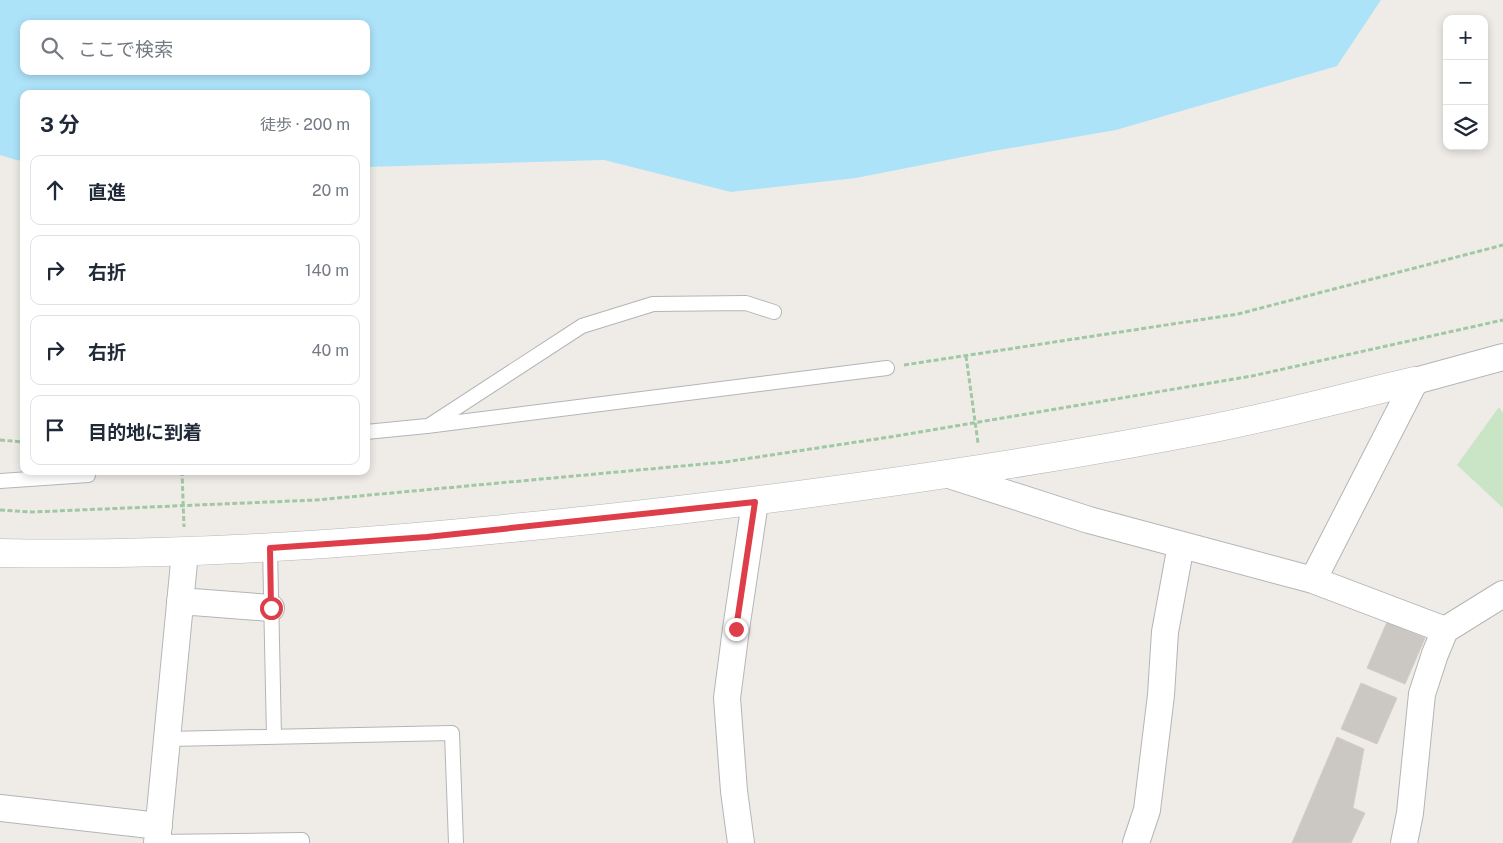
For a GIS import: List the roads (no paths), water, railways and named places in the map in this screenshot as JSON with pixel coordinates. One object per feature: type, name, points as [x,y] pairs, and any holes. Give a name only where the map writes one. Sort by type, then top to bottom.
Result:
[{"type":"street","points":[[0,553],[185,552],[270,548],[427,537],[755,502],[981,469],[1222,426],[1415,381],[1503,357]]},
{"type":"street","points":[[1313,580],[1415,381]]},
{"type":"street","points":[[946,474],[1046,508],[1313,580],[1445,630]]},
{"type":"street","points":[[741,843],[734,791],[727,698],[755,502]]},
{"type":"street","points":[[1136,843],[1147,810],[1161,695],[1165,632],[1181,545]]},
{"type":"street","points":[[0,808],[157,837],[185,552]]},
{"type":"street","points":[[1404,843],[1410,813],[1422,694],[1435,654],[1445,630],[1503,594]]},
{"type":"street","points":[[180,601],[271,608]]},
{"type":"lane","points":[[427,426],[582,326],[653,304],[746,303],[774,312]]},
{"type":"lane","points":[[370,432],[887,368]]},
{"type":"lane","points":[[0,481],[88,475]]},
{"type":"lane","points":[[270,548],[274,737]]},
{"type":"lane","points":[[167,739],[452,733],[456,843]]},
{"type":"lane","points":[[157,837],[302,840],[302,843]]},
{"type":"water","points":[[0,0],[1381,0],[1337,66],[1116,130],[988,152],[856,178],[731,192],[604,160],[370,167],[370,90],[20,90],[20,160],[0,155]]}]
